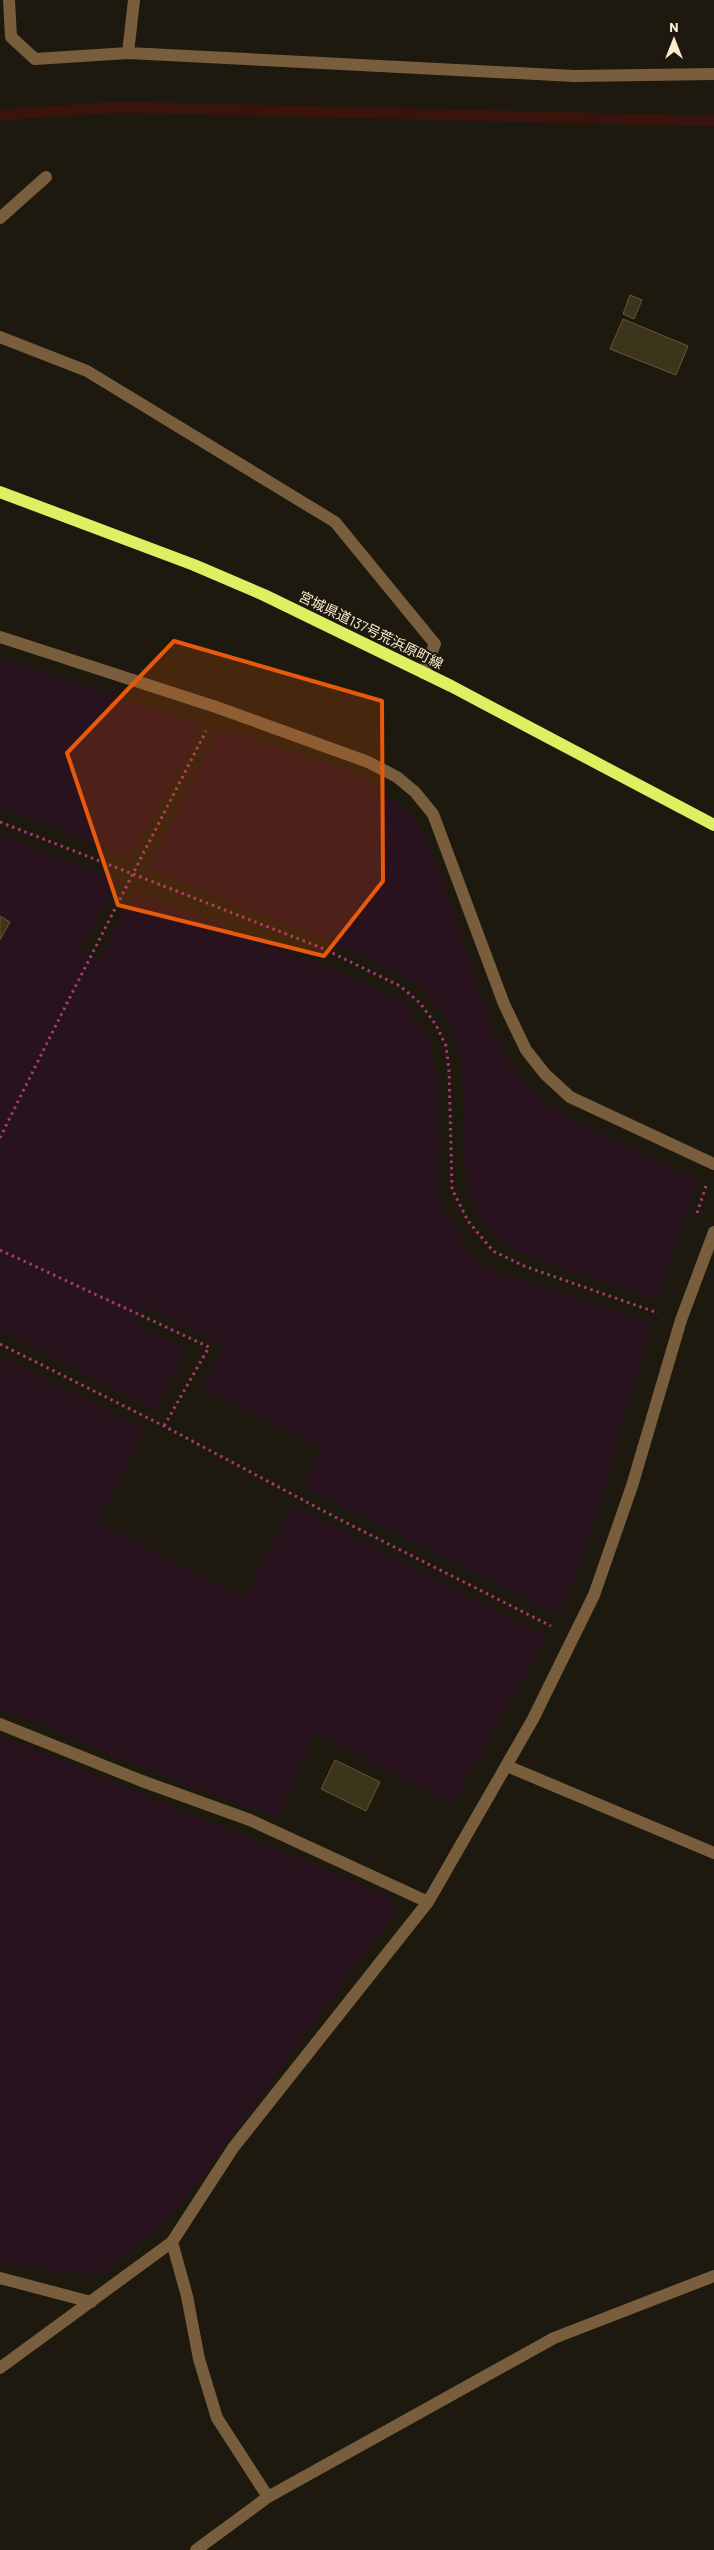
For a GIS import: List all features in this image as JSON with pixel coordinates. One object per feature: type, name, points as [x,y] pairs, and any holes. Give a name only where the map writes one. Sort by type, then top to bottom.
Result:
[{"type":"main road","name":"宮城県道137号荒浜原町線","points":[[0,492],[256,591],[423,672],[714,826]]},
{"type":"street","points":[[9,0],[11,37],[35,59],[128,54],[574,76],[714,74]]},
{"type":"street","points":[[128,54],[134,0]]},
{"type":"street","points":[[0,218],[46,177]]},
{"type":"street","points":[[0,337],[87,371],[335,522],[435,644],[423,672]]},
{"type":"street","points":[[0,638],[216,707],[368,762],[397,777],[415,792],[433,814],[504,1004],[526,1050],[545,1074],[570,1097],[714,1164]]},
{"type":"street","points":[[0,2368],[172,2242],[233,2148],[428,1902],[507,1766],[594,1595],[632,1486],[681,1320],[714,1232]]},
{"type":"street","points":[[0,1724],[142,1781],[250,1820],[428,1902]]},
{"type":"street","points":[[507,1766],[714,1853]]},
{"type":"street","points":[[172,2242],[187,2296],[198,2359],[217,2418],[268,2497]]},
{"type":"street","points":[[196,2550],[268,2497],[554,2338],[714,2276]]},
{"type":"street","points":[[0,2278],[91,2302]]},
{"type":"path","points":[[0,1138],[93,948],[134,874],[210,724]]},
{"type":"path","points":[[0,822],[322,948],[400,986],[420,1003],[436,1025],[446,1046],[449,1070],[452,1189],[468,1221],[493,1251],[501,1255],[524,1266],[661,1314]]},
{"type":"path","points":[[694,1221],[707,1184]]},
{"type":"path","points":[[0,1250],[209,1347],[164,1426]]},
{"type":"path","points":[[0,1344],[164,1426],[335,1517],[555,1628]]},
{"type":"highlighted area","points":[[174,641],[382,701],[383,881],[324,956],[118,905],[67,753]]},
{"type":"shaded area","points":[[0,659],[203,725],[130,859],[20,814],[0,808]]},
{"type":"shaded area","points":[[219,728],[362,775],[415,819],[429,847],[448,894],[491,1028],[510,1065],[539,1097],[574,1121],[698,1180],[658,1298],[559,1268],[514,1249],[495,1237],[478,1214],[469,1190],[465,1172],[462,1061],[457,1039],[445,1016],[419,985],[368,959],[148,868]]},
{"type":"shaded area","points":[[0,835],[120,881],[80,949],[99,959],[136,892],[362,981],[404,1002],[428,1036],[437,1078],[439,1137],[437,1192],[450,1220],[472,1256],[500,1274],[651,1323],[588,1544],[558,1616],[302,1487],[322,1448],[202,1387],[223,1346],[141,1305],[134,1323],[187,1350],[154,1410],[0,1329],[0,940],[10,922],[0,916]]},
{"type":"shaded area","points":[[0,1357],[145,1430],[97,1522],[244,1598],[293,1504],[547,1637],[452,1804],[315,1733],[278,1817],[170,1779],[0,1708]]},
{"type":"shaded area","points":[[0,1735],[388,1895],[397,1910],[172,2217],[99,2275],[18,2266],[0,2262]]},
{"type":"building","points":[[630,295],[642,300],[634,319],[623,314]]},
{"type":"building","points":[[623,319],[688,346],[676,375],[610,349]]},
{"type":"building","points":[[0,916],[10,922],[0,940]]},
{"type":"building","points":[[335,1760],[380,1782],[366,1811],[321,1789]]},
{"type":"waterway","points":[[0,115],[118,107],[714,121]]}]
